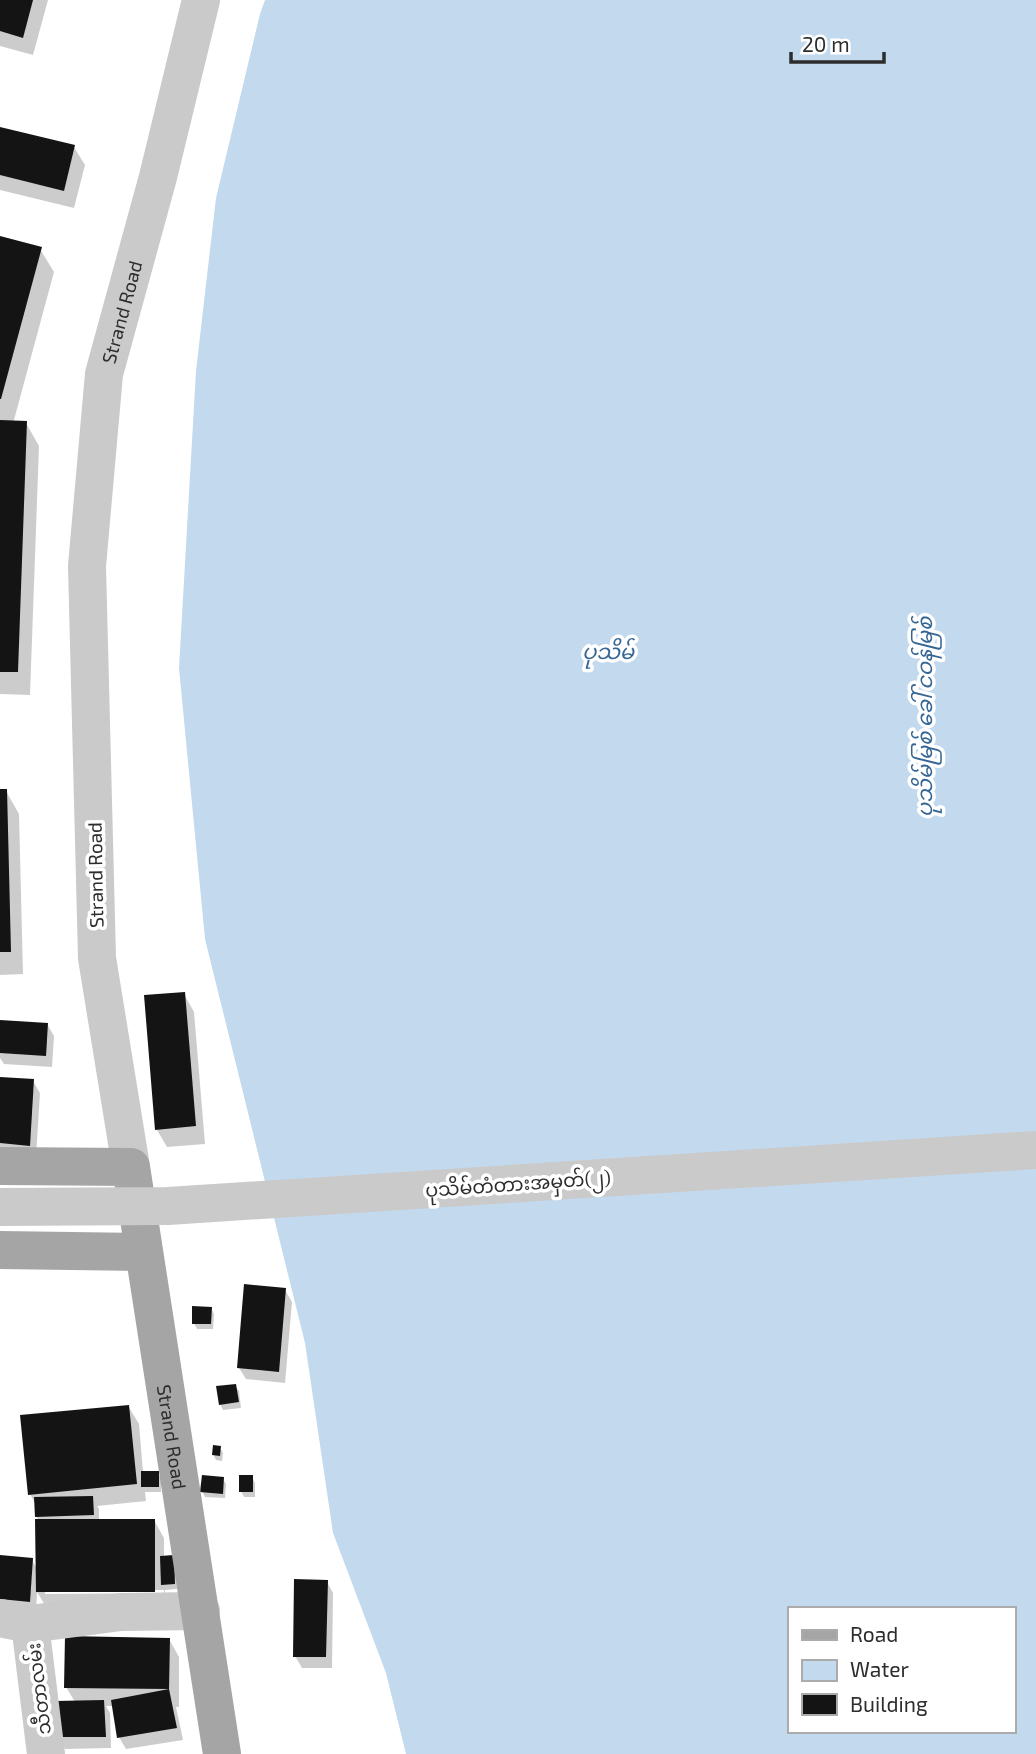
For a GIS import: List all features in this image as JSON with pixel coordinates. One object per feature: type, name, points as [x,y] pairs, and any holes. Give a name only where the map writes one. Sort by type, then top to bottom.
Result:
[{"type":"main road","points":[[0,1166],[131,1167]]},
{"type":"main road","name":"Strand Road","points":[[131,1167],[222,1754]]},
{"type":"main road","points":[[0,1250],[143,1252]]},
{"type":"street","name":"Strand Road","points":[[131,1167],[97,958],[87,566],[104,374],[158,177],[201,0]]},
{"type":"street","name":"ပုသိမ်တံတားအမှတ်(၂)","points":[[0,1207],[168,1206],[1036,1150]]},
{"type":"street","points":[[15,1621],[121,1612],[201,1611]]},
{"type":"street","name":"သီတာလမ်း","points":[[15,1621],[46,1754]]},
{"type":"water","name":"ပုသိမ်","points":[[265,0],[1036,0],[1036,1754],[406,1754],[386,1673],[333,1533],[305,1343],[205,939],[179,668],[196,371],[216,198]]},
{"type":"building","points":[[0,0],[33,0],[23,38],[0,31]]},
{"type":"building","points":[[0,127],[75,145],[64,191],[0,175]]},
{"type":"building","points":[[0,236],[42,247],[1,399],[0,399]]},
{"type":"building","points":[[0,420],[27,421],[18,672],[0,672]]},
{"type":"building","points":[[0,789],[7,789],[11,952],[0,952]]},
{"type":"building","points":[[185,992],[196,1126],[155,1130],[144,995]]},
{"type":"building","points":[[0,1020],[48,1023],[46,1056],[0,1053]]},
{"type":"building","points":[[0,1077],[34,1079],[30,1146],[0,1143]]},
{"type":"building","points":[[244,1284],[286,1288],[279,1372],[237,1368]]},
{"type":"building","points":[[192,1306],[212,1307],[211,1324],[192,1324]]},
{"type":"building","points":[[236,1384],[239,1402],[219,1405],[216,1386]]},
{"type":"building","points":[[129,1405],[137,1484],[28,1495],[20,1415]]},
{"type":"building","points":[[213,1445],[221,1446],[220,1456],[212,1455]]},
{"type":"building","points":[[141,1471],[159,1471],[159,1487],[141,1487]]},
{"type":"building","points":[[202,1475],[224,1477],[223,1494],[200,1492]]},
{"type":"building","points":[[239,1475],[253,1475],[253,1492],[239,1492]]},
{"type":"building","points":[[93,1496],[94,1515],[35,1517],[34,1497]]},
{"type":"building","points":[[35,1519],[155,1519],[155,1592],[36,1592]]},
{"type":"building","points":[[0,1555],[33,1558],[30,1602],[0,1599]]},
{"type":"building","points":[[174,1555],[175,1584],[161,1585],[160,1556]]},
{"type":"building","points":[[294,1579],[328,1580],[326,1657],[293,1657]]},
{"type":"building","points":[[65,1636],[170,1638],[169,1689],[64,1688]]},
{"type":"building","points":[[169,1689],[177,1728],[117,1738],[111,1700]]},
{"type":"building","points":[[104,1700],[106,1737],[57,1737],[55,1701]]},
{"type":"water label","name":"ပုသိမ်မြစ် ခေါ် ငဝန်မြစ်","points":[[923,717]]}]
